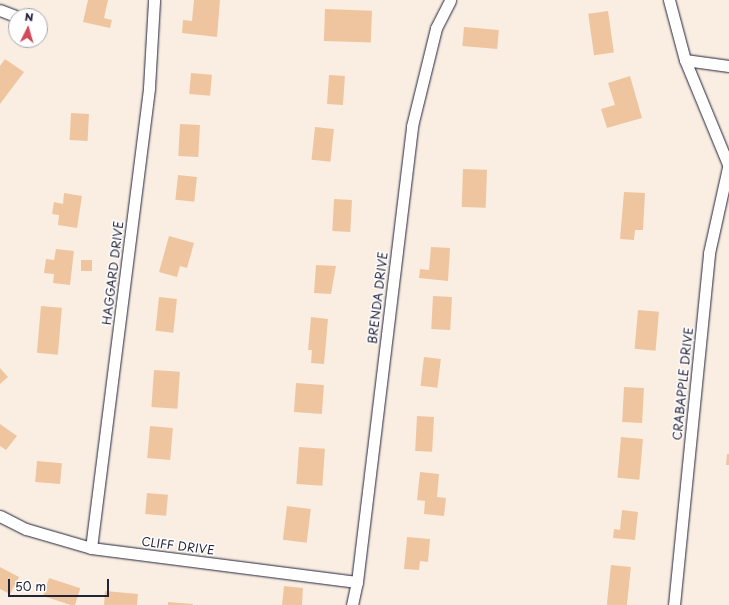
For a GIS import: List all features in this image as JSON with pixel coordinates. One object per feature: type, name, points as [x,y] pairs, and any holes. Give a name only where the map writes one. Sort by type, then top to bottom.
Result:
[{"type":"street","name":"HAGGARD DRIVE","points":[[91,548],[149,88],[154,0]]},
{"type":"street","points":[[669,0],[685,60],[728,167]]},
{"type":"street","name":"BRENDA DRIVE","points":[[352,605],[357,582],[412,126],[436,28],[452,1]]},
{"type":"street","points":[[685,60],[729,66]]},
{"type":"street","name":"CRABAPPLE DRIVE","points":[[674,605],[709,253],[728,167]]},
{"type":"street","name":"CLIFF DRIVE","points":[[0,516],[26,529],[91,548],[357,582]]},
{"type":"building","points":[[88,0],[108,0],[104,18],[112,20],[110,28],[83,22]]},
{"type":"building","points":[[194,0],[220,0],[217,37],[182,33],[183,20],[192,21]]},
{"type":"building","points":[[325,9],[372,11],[371,43],[324,41]]},
{"type":"building","points":[[608,11],[614,53],[594,55],[588,14]]},
{"type":"building","points":[[464,27],[499,30],[497,49],[462,46]]},
{"type":"building","points":[[5,59],[24,72],[0,104],[0,66]]},
{"type":"building","points":[[191,73],[212,75],[210,96],[189,94]]},
{"type":"building","points":[[329,75],[345,76],[343,105],[327,104]]},
{"type":"building","points":[[630,76],[642,118],[607,128],[601,109],[615,105],[608,83]]},
{"type":"building","points":[[71,113],[89,114],[88,141],[70,140]]},
{"type":"building","points":[[180,124],[200,125],[198,157],[178,156]]},
{"type":"building","points":[[315,127],[334,129],[330,162],[312,160]]},
{"type":"building","points":[[463,169],[487,170],[486,208],[462,207]]},
{"type":"building","points":[[178,175],[197,177],[194,202],[175,200]]},
{"type":"building","points":[[624,192],[645,193],[643,230],[635,230],[634,240],[620,239]]},
{"type":"building","points":[[64,193],[82,196],[77,228],[58,225],[59,215],[52,214],[54,202],[63,204]]},
{"type":"building","points":[[334,199],[352,200],[350,232],[332,231]]},
{"type":"building","points":[[169,236],[194,243],[187,268],[180,266],[177,277],[159,272]]},
{"type":"building","points":[[431,247],[450,248],[448,281],[419,278],[420,269],[429,270]]},
{"type":"building","points":[[56,249],[74,251],[70,285],[53,283],[54,274],[44,273],[46,259],[54,260]]},
{"type":"building","points":[[81,260],[92,260],[92,271],[81,271]]},
{"type":"building","points":[[316,265],[336,266],[331,294],[314,293]]},
{"type":"building","points":[[433,296],[452,297],[450,330],[431,329]]},
{"type":"building","points":[[159,297],[177,299],[173,333],[155,331]]},
{"type":"building","points":[[41,306],[62,308],[58,355],[37,353]]},
{"type":"building","points":[[638,310],[659,312],[656,351],[635,349]]},
{"type":"building","points":[[311,317],[328,319],[324,364],[311,363],[312,350],[308,350]]},
{"type":"building","points":[[424,357],[441,359],[437,388],[420,386]]},
{"type":"building","points":[[0,368],[8,377],[0,384]]},
{"type":"building","points":[[154,370],[180,372],[177,409],[151,407]]},
{"type":"building","points":[[296,383],[324,385],[322,414],[294,412]]},
{"type":"building","points":[[624,387],[644,388],[642,423],[622,422]]},
{"type":"building","points":[[417,416],[434,417],[432,452],[415,451]]},
{"type":"building","points":[[0,424],[17,436],[6,450],[0,446]]},
{"type":"building","points":[[150,426],[173,428],[170,460],[147,458]]},
{"type":"building","points":[[621,437],[643,439],[639,480],[617,478]]},
{"type":"building","points":[[299,447],[325,449],[322,486],[296,484]]},
{"type":"building","points":[[727,454],[729,454],[729,465],[726,465]]},
{"type":"building","points":[[37,461],[62,463],[60,484],[35,482]]},
{"type":"building","points":[[420,472],[439,474],[437,497],[446,498],[444,516],[424,514],[425,501],[417,500]]},
{"type":"building","points":[[147,493],[168,495],[166,516],[145,514]]},
{"type":"building","points":[[287,506],[311,509],[307,543],[283,540]]},
{"type":"building","points":[[622,510],[638,512],[635,540],[613,538],[614,529],[620,530]]},
{"type":"building","points":[[407,537],[430,539],[428,562],[420,561],[419,570],[404,569]]},
{"type":"building","points":[[611,565],[631,567],[627,605],[607,605]]},
{"type":"building","points":[[0,567],[19,577],[10,594],[0,589]]},
{"type":"building","points":[[49,578],[80,588],[75,605],[43,596]]},
{"type":"building","points":[[284,586],[303,588],[302,605],[282,605]]},
{"type":"building","points":[[105,591],[138,594],[137,605],[104,605]]},
{"type":"building","points":[[168,602],[193,604],[193,605],[168,605]]}]
